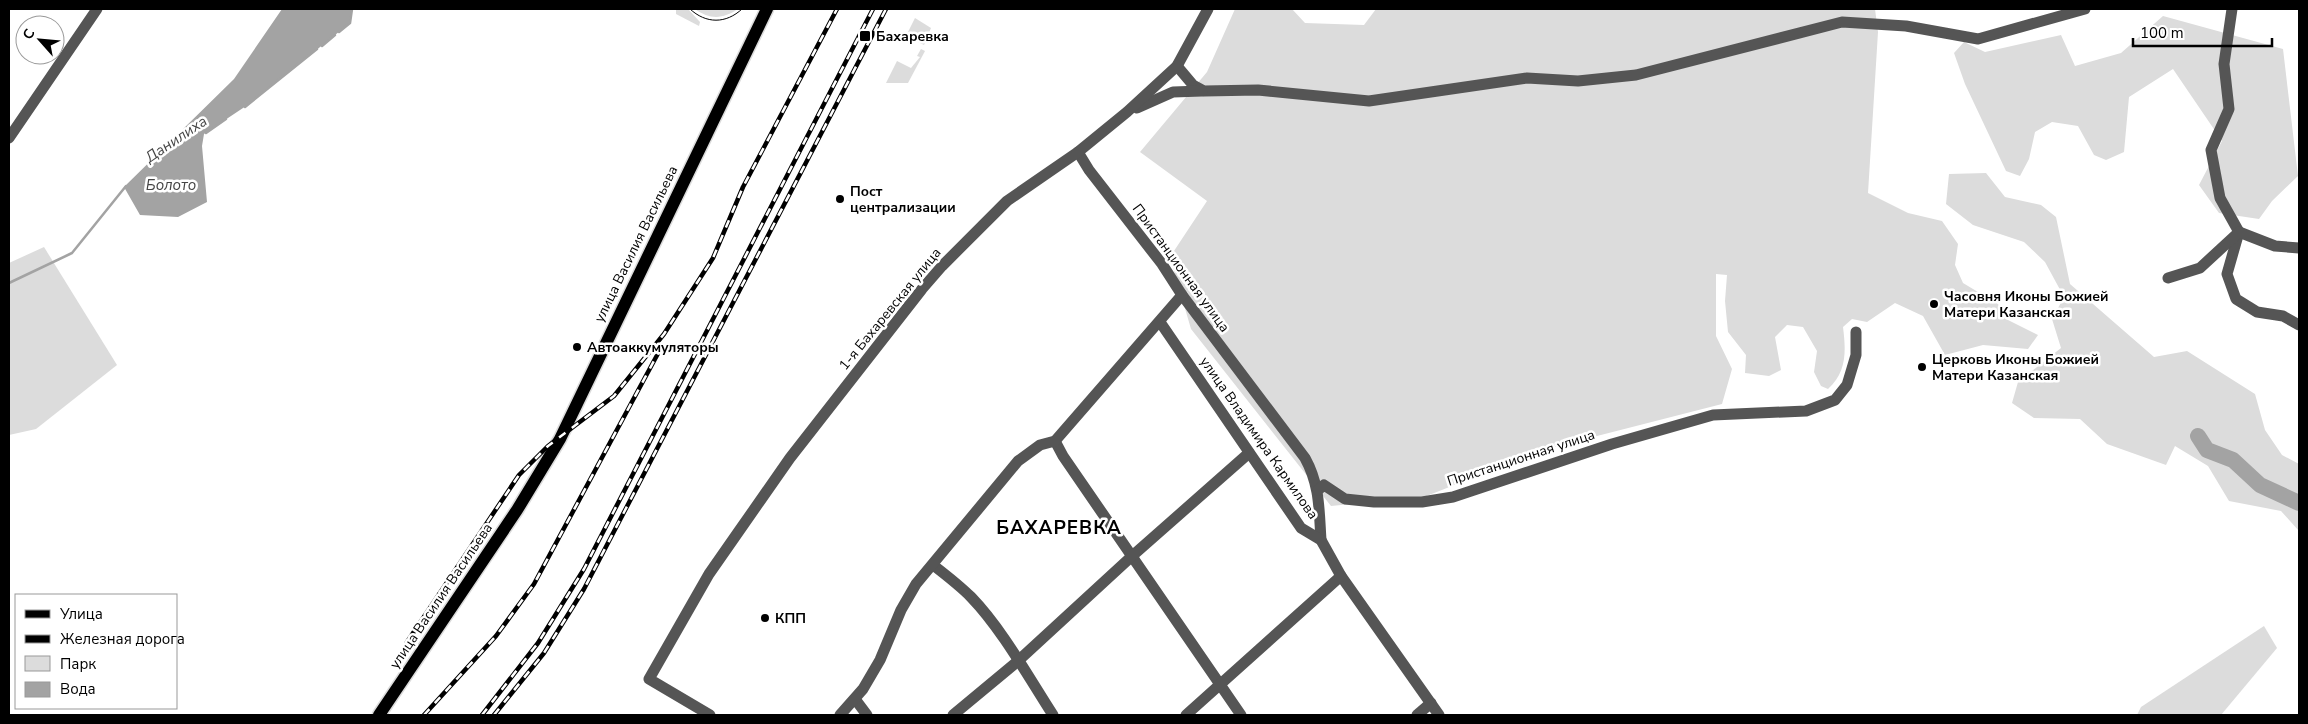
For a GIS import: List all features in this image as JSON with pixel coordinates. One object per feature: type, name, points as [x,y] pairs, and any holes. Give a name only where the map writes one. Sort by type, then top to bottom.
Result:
[{"type":"main road","name":"улица Василия Васильева","points":[[379,715],[517,510],[556,447],[767,9]]},
{"type":"street","points":[[9,138],[97,9]]},
{"type":"street","name":"1-я Бахаревская улица","points":[[710,715],[649,679],[709,574],[739,530],[790,458],[942,266],[1007,201],[1078,152],[1127,112],[1177,66],[1208,9]]},
{"type":"street","points":[[1127,112],[1172,92],[1258,90],[1369,101],[1527,78],[1578,81],[1636,75],[1842,22],[1906,26],[1949,32],[1978,39],[2085,9]]},
{"type":"street","points":[[2232,9],[2224,64],[2229,109],[2211,150],[2220,198],[2239,232],[2275,246],[2299,248]]},
{"type":"street","points":[[1177,66],[1193,85],[1204,91]]},
{"type":"street","name":"Пристанционная улица","points":[[1078,152],[1089,170],[1162,264],[1182,295],[1304,458],[1313,473],[1318,490],[1324,485],[1345,499],[1374,502],[1422,502],[1453,497],[1603,446],[1713,415],[1806,411],[1834,400],[1847,385],[1856,355],[1856,332]]},
{"type":"street","points":[[2168,278],[2200,268],[2239,232]]},
{"type":"street","points":[[2239,232],[2227,274],[2236,299],[2257,312],[2283,316],[2299,325]]},
{"type":"street","points":[[840,715],[855,699],[880,660],[905,601],[933,565],[1018,461],[1040,444],[1056,441],[1182,295]]},
{"type":"street","name":"улица Владимира Кармилова","points":[[1160,322],[1301,528],[1321,540],[1341,576],[1439,715]]},
{"type":"street","points":[[1056,441],[1063,456],[1131,557],[1241,715]]},
{"type":"street","points":[[952,715],[1018,661],[1131,557],[1249,454]]},
{"type":"street","points":[[1318,490],[1321,540]]},
{"type":"street","points":[[933,565],[973,599],[1018,661],[1052,715]]},
{"type":"street","points":[[1186,715],[1341,576]]},
{"type":"street","points":[[855,699],[867,715]]},
{"type":"street","points":[[1417,715],[1431,703]]},
{"type":"green space","points":[[676,9],[688,9],[700,22],[699,26],[676,14]]},
{"type":"green space","points":[[695,9],[738,9],[727,15],[716,17],[706,15]]},
{"type":"green space","points":[[1235,9],[1292,9],[1305,23],[1364,25],[1376,9],[1875,9],[1878,32],[1868,193],[1908,213],[1942,221],[1958,244],[1955,265],[1963,283],[1998,304],[2006,319],[2038,335],[2028,349],[1983,345],[1945,355],[1923,316],[1895,303],[1867,322],[1852,319],[1843,327],[1844,361],[1839,376],[1828,389],[1821,386],[1814,372],[1817,351],[1803,327],[1787,325],[1775,337],[1781,370],[1769,376],[1745,373],[1746,355],[1728,332],[1725,301],[1727,275],[1716,274],[1716,336],[1732,369],[1722,404],[1554,447],[1504,470],[1480,475],[1424,497],[1331,506],[1191,329],[1170,257],[1207,201],[1140,152],[1207,72]]},
{"type":"green space","points":[[2163,16],[2283,49],[2298,176],[2272,201],[2259,219],[2219,213],[2199,185],[2222,141],[2173,69],[2129,97],[2124,152],[2106,160],[2094,155],[2078,126],[2052,122],[2035,132],[2029,159],[2020,176],[2006,171],[1965,84],[1954,53],[1964,42],[1985,52],[2061,35],[2075,66],[2121,53]]},
{"type":"green space","points":[[915,18],[931,28],[924,45],[906,36]]},
{"type":"green space","points":[[921,49],[925,51],[908,83],[886,83],[897,61],[911,68],[920,57],[917,56]]},
{"type":"green space","points":[[1986,173],[2005,197],[2041,205],[2056,217],[2070,284],[2154,357],[2187,351],[2255,394],[2265,430],[2282,455],[2299,464],[2299,531],[2281,511],[2229,501],[2208,466],[2175,446],[2166,465],[2107,444],[2080,419],[2034,418],[2012,403],[2018,382],[2061,348],[2052,319],[2064,297],[2045,262],[2024,242],[1973,225],[1946,204],[1949,174]]},
{"type":"green space","points":[[44,247],[117,365],[36,429],[9,435],[9,263]]},
{"type":"green space","points":[[2264,626],[2277,648],[2221,715],[2137,715],[2141,707]]},
{"type":"water","name":"Болото","points":[[282,9],[352,9],[350,23],[249,104],[204,134],[202,146],[207,202],[178,217],[140,215],[124,187],[234,79]]},
{"type":"waterway","name":"Данилиха","points":[[339,32],[350,23],[352,9]]},
{"type":"waterway","name":"Данилиха","points":[[322,46],[335,35]]},
{"type":"waterway","name":"Данилиха","points":[[245,107],[317,49]]},
{"type":"waterway","name":"Данилиха","points":[[206,133],[226,119]]},
{"type":"waterway","name":"Данилиха","points":[[9,283],[72,253],[126,186]]},
{"type":"waterway","points":[[2198,436],[2207,450],[2233,460],[2260,485],[2299,503]]},
{"type":"tram line","points":[[690,9],[709,20],[723,20],[742,9]]},
{"type":"railway","points":[[407,642],[519,475],[548,446],[614,396],[664,334],[713,258],[743,187],[837,9]]},
{"type":"railway","points":[[482,715],[538,643],[584,569],[873,9]]},
{"type":"railway","points":[[494,715],[544,653],[584,589],[886,9]]},
{"type":"railway","points":[[424,715],[496,636],[534,584],[662,346]]},
{"type":"place","name":"Бахаревка","points":[[865,36]]},
{"type":"place","name":"Пост централизации","points":[[840,199]]},
{"type":"place","name":"Часовня Иконы Божией Матери Казанская","points":[[1934,304]]},
{"type":"place","name":"Автоаккумуляторы","points":[[577,347]]},
{"type":"place","name":"Церковь Иконы Божией Матери Казанская","points":[[1922,367]]},
{"type":"place","name":"КПП","points":[[765,618]]},
{"type":"district","name":"БАХАРЕВКА","points":[[1059,528]]}]
